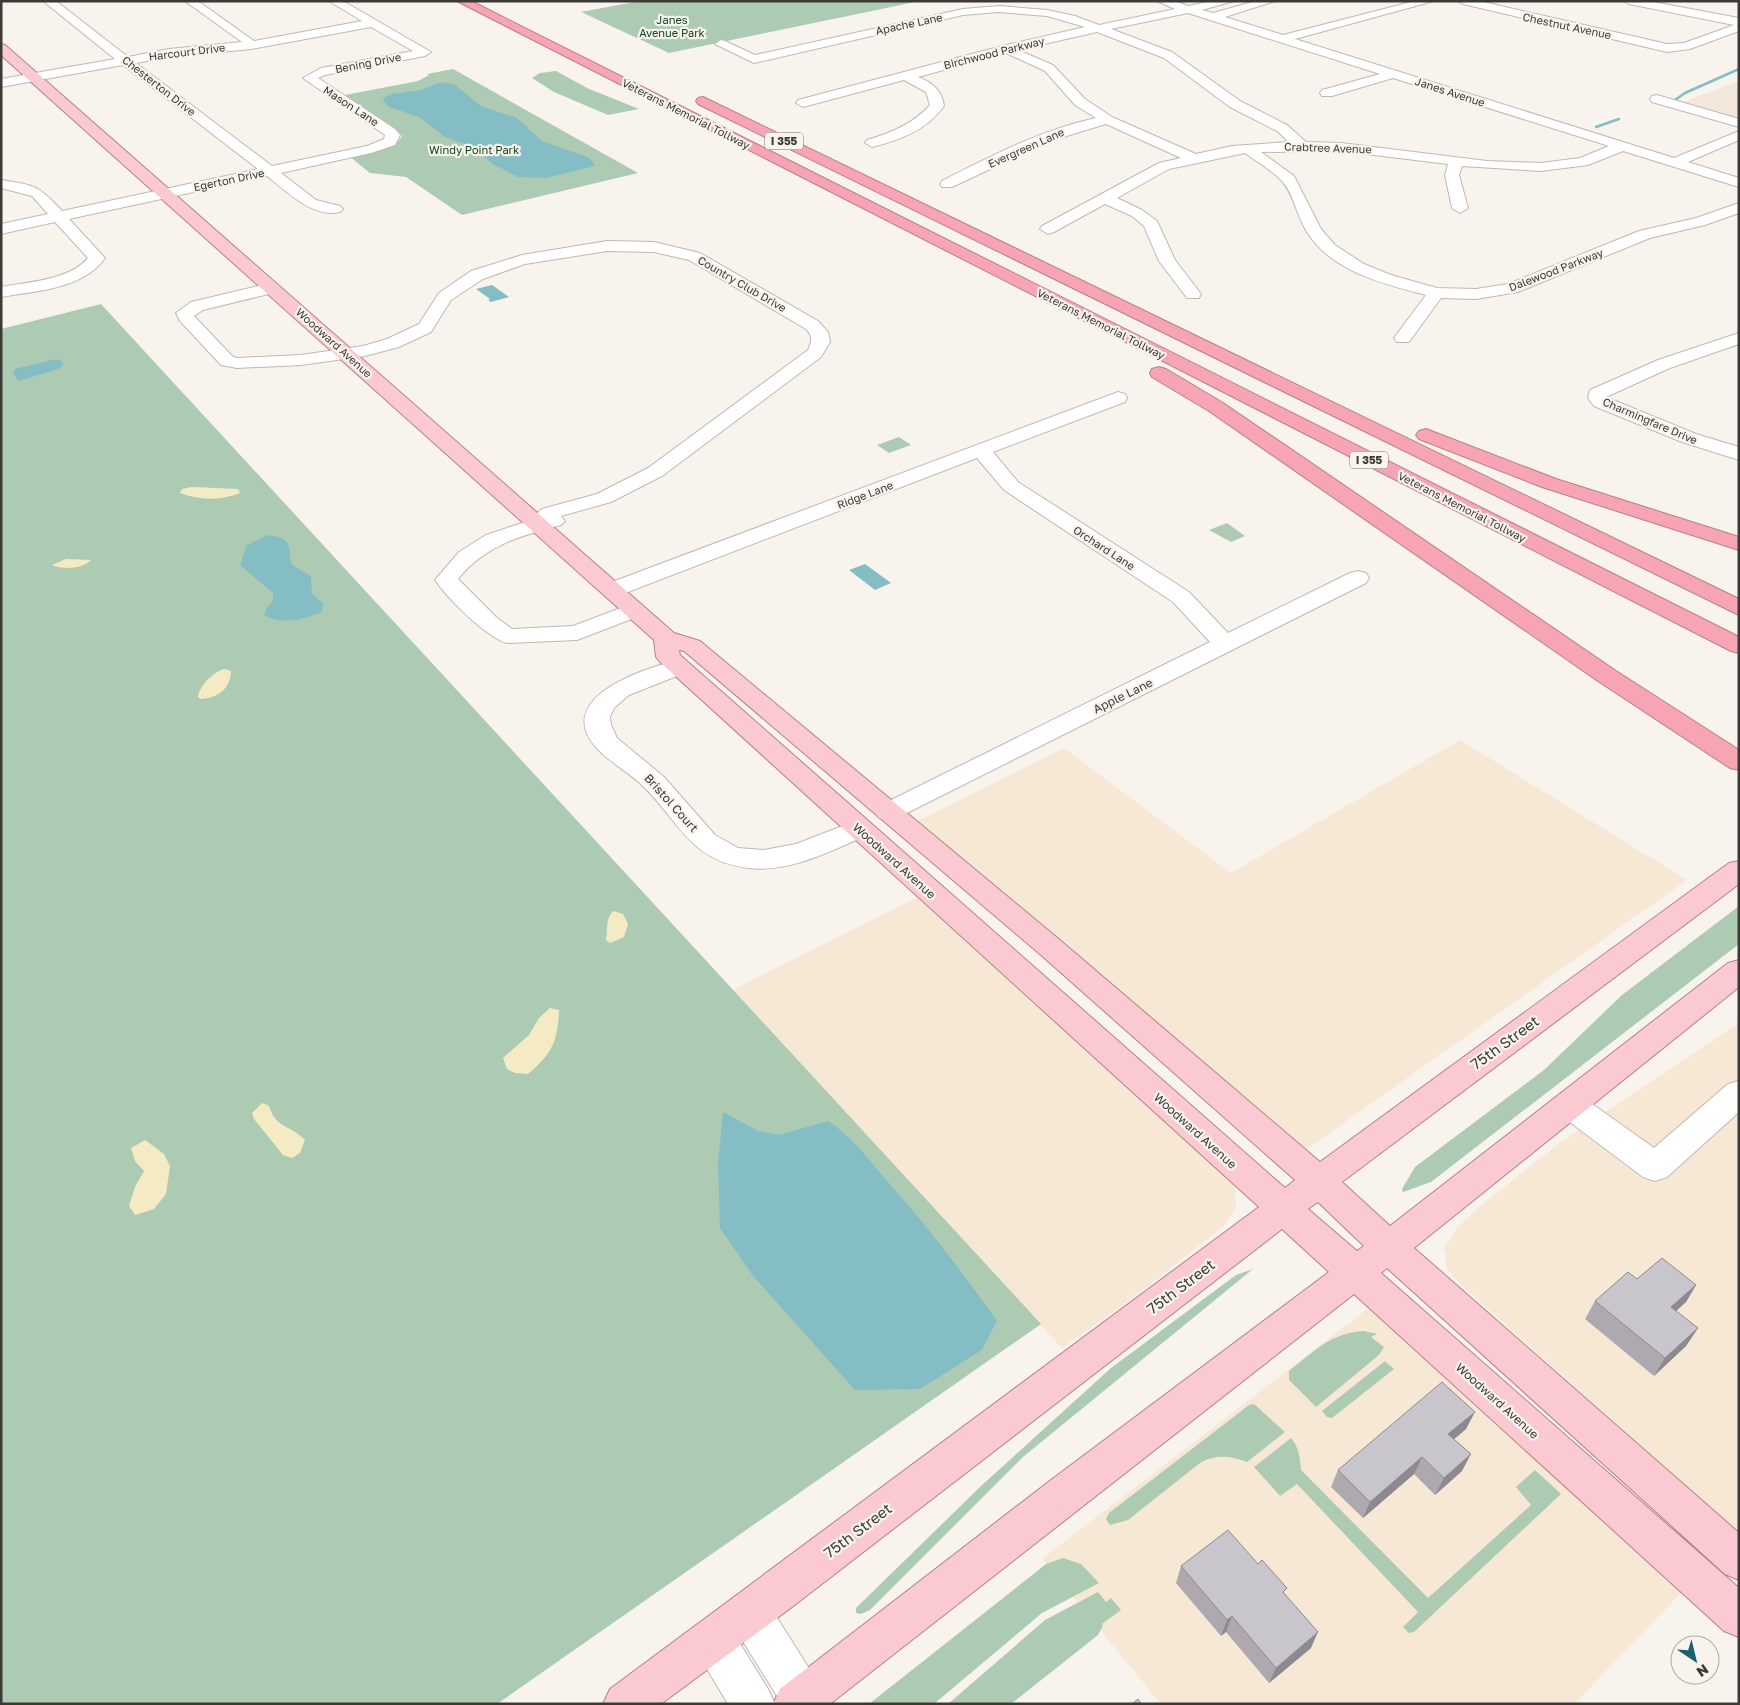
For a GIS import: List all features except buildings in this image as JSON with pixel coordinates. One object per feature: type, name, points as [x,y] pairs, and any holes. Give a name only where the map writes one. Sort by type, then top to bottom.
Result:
[{"type":"highway","name":"Veterans Memorial Tollway","points":[[462,1],[1739,646]]},
{"type":"highway","name":"Veterans Memorial Tollway","points":[[694,97],[1739,608]]},
{"type":"highway","points":[[1000,272],[1024,295],[1216,407],[1695,735],[1739,762]]},
{"type":"highway","points":[[1071,280],[1137,305],[1474,456],[1625,509],[1739,544]]},
{"type":"highway","points":[[1695,735],[1739,774]]},
{"type":"main road","name":"Woodward Avenue","points":[[1,48],[666,638],[692,646],[1051,948],[1319,1182],[1470,1322],[1739,1560]]},
{"type":"main road","name":"Woodward Avenue","points":[[666,638],[668,657],[1739,1616]]},
{"type":"main road","name":"75th Street","points":[[624,1704],[749,1612],[1319,1182],[1739,870]]},
{"type":"main road","points":[[801,1702],[1570,1105],[1739,970]]},
{"type":"street","name":"Chesterton Drive","points":[[48,1],[311,203],[334,209]]},
{"type":"street","points":[[190,1],[246,38],[251,45]]},
{"type":"street","points":[[334,1],[373,24]]},
{"type":"street","name":"Janes Avenue","points":[[1162,1],[1187,9],[1214,11],[1282,39],[1739,183]]},
{"type":"street","points":[[1214,11],[1230,6],[1270,1]]},
{"type":"street","points":[[1282,39],[1429,1]]},
{"type":"street","name":"Chestnut Avenue","points":[[1463,1],[1561,25],[1672,48],[1686,46],[1739,26]]},
{"type":"street","points":[[1629,1],[1739,22]]},
{"type":"street","name":"Birchwood Parkway","points":[[803,103],[1006,49],[1187,9]]},
{"type":"street","name":"Apache Lane","points":[[722,44],[754,59],[963,12],[989,10],[1047,13],[1100,29]]},
{"type":"street","name":"Harcourt Drive","points":[[1,83],[186,51],[251,45],[373,24]]},
{"type":"street","name":"Bening Drive","points":[[310,76],[425,52],[373,24]]},
{"type":"street","points":[[1100,29],[1168,55],[1235,104],[1282,128],[1302,146]]},
{"type":"street","points":[[1006,49],[1049,68],[1080,102],[1107,120],[1193,158]]},
{"type":"street","points":[[1327,92],[1393,74]]},
{"type":"street","name":"Mason Lane","points":[[310,76],[310,80],[390,132],[393,136]]},
{"type":"street","points":[[872,143],[914,128],[925,120],[937,106],[936,97],[929,87],[904,76]]},
{"type":"street","points":[[1657,99],[1739,123]]},
{"type":"street","name":"Evergreen Lane","points":[[947,184],[1055,134],[1076,126],[1107,120]]},
{"type":"street","points":[[1675,163],[1739,135]]},
{"type":"street","name":"Egerton Drive","points":[[1,229],[377,148],[390,142],[393,136]]},
{"type":"street","name":"Crabtree Avenue","points":[[1048,229],[1155,170],[1193,158],[1249,149],[1302,146],[1367,149],[1513,167],[1556,166],[1596,158],[1622,146]]},
{"type":"street","name":"Dalewood Parkway","points":[[1249,149],[1289,179],[1314,231],[1329,248],[1372,274],[1400,284],[1436,293],[1476,294],[1512,288],[1645,234],[1705,220],[1739,208]]},
{"type":"street","points":[[1456,161],[1452,175],[1460,208]]},
{"type":"street","points":[[1,184],[34,191],[94,252],[97,258],[93,266],[79,273],[1,292]]},
{"type":"street","points":[[1105,198],[1137,213],[1151,224],[1167,261],[1193,294]]},
{"type":"street","name":"Country Club Drive","points":[[271,288],[197,306],[188,310],[185,313],[186,317],[227,361],[301,360],[365,351],[393,343],[425,328],[445,297],[477,275],[522,260],[591,248],[623,246],[654,247],[694,256],[808,322],[819,332],[820,346],[808,358],[655,472],[616,493],[595,501],[591,508],[498,537],[477,549],[455,566],[446,580],[488,622],[507,636],[577,633],[634,610]]},
{"type":"street","points":[[1403,338],[1436,293]]},
{"type":"street","name":"Charmingfare Drive","points":[[1739,338],[1664,364],[1598,394],[1597,398],[1601,402],[1689,438],[1739,454]]},
{"type":"street","name":"Ridge Lane","points":[[612,590],[1118,398]]},
{"type":"street","name":"Orchard Lane","points":[[982,451],[1012,486],[1181,597],[1226,645]]},
{"type":"street","name":"Apple Lane","points":[[888,812],[1358,578]]},
{"type":"street","name":"Bristol Court","points":[[679,667],[619,691],[601,709],[598,719],[599,729],[603,739],[636,765],[656,784],[704,841],[732,856],[768,860],[796,854],[858,829]]},
{"type":"street","points":[[1570,1105],[1655,1167],[1739,1093]]},
{"type":"street","points":[[749,1612],[801,1702]]},
{"type":"street","points":[[713,1639],[753,1704]]},
{"type":"shaded area","points":[[1739,81],[1739,120],[1682,103]]},
{"type":"shaded area","points":[[1460,740],[1687,880],[1307,1149],[915,822],[1064,748],[1231,873]]},
{"type":"shaded area","points":[[919,896],[1230,1177],[1235,1190],[1236,1207],[1224,1226],[1131,1299],[1062,1348],[733,990]]},
{"type":"shaded area","points":[[1739,1023],[1739,1533],[1460,1284],[1447,1268],[1444,1247],[1458,1227],[1480,1206],[1562,1141]]},
{"type":"shaded area","points":[[1375,1303],[1685,1589],[1574,1704],[1161,1704],[1042,1559]]},
{"type":"green space","name":"Janes Avenue Park","points":[[640,1],[920,1],[669,53],[581,12]]},
{"type":"green space","name":"Windy Point Park","points":[[453,69],[638,173],[462,215],[406,177],[370,173],[349,156],[387,147],[399,140],[402,135],[345,95],[418,81],[429,75],[427,74]]},
{"type":"green space","points":[[556,71],[587,88],[639,109],[608,115],[554,92],[532,78],[540,73]]},
{"type":"green space","points":[[101,304],[1041,1324],[497,1704],[1,1704],[1,329]]},
{"type":"green space","points":[[899,437],[911,445],[889,453],[877,445]]},
{"type":"green space","points":[[1227,523],[1245,536],[1231,542],[1209,530]]},
{"type":"green space","points":[[1739,906],[1739,944],[1431,1182],[1403,1192],[1402,1189],[1415,1167],[1544,1070],[1622,995]]},
{"type":"green space","points":[[1253,1269],[1023,1457],[870,1610],[861,1614],[856,1613],[856,1608],[981,1486],[1111,1368],[1236,1275]]},
{"type":"green space","points":[[1364,1331],[1377,1334],[1371,1337],[1384,1347],[1379,1355],[1316,1407],[1289,1380],[1289,1371],[1332,1339],[1352,1332]]},
{"type":"green space","points":[[1385,1361],[1394,1369],[1332,1418],[1327,1417],[1322,1411]]},
{"type":"green space","points":[[1254,1404],[1285,1432],[1247,1462],[1235,1458],[1218,1457],[1200,1463],[1128,1520],[1110,1525],[1106,1519],[1109,1513],[1249,1405]]},
{"type":"green space","points":[[1291,1438],[1300,1457],[1301,1470],[1428,1598],[1531,1505],[1516,1487],[1535,1470],[1561,1494],[1414,1632],[1409,1633],[1403,1627],[1418,1612],[1297,1484],[1280,1496],[1254,1467]]},
{"type":"green space","points":[[1063,1558],[1081,1564],[1099,1583],[1042,1613],[934,1704],[869,1704],[1046,1564]]},
{"type":"green space","points":[[1098,1592],[1106,1602],[1111,1598],[1121,1610],[1102,1624],[1103,1626],[1098,1635],[1011,1704],[948,1704],[1045,1620]]},
{"type":"sand","points":[[192,487],[238,489],[240,493],[210,499],[180,493],[182,489]]},
{"type":"sand","points":[[66,559],[91,560],[83,565],[72,568],[61,568],[52,565]]},
{"type":"sand","points":[[225,669],[231,671],[226,688],[212,697],[201,699],[198,697],[201,688],[208,679]]},
{"type":"sand","points":[[613,911],[623,914],[628,924],[624,937],[610,943],[606,940],[607,924]]},
{"type":"sand","points":[[550,1008],[559,1010],[555,1039],[548,1053],[528,1074],[515,1073],[507,1069],[503,1058],[529,1035],[539,1018]]},
{"type":"sand","points":[[262,1103],[269,1106],[280,1123],[305,1140],[300,1153],[292,1158],[283,1155],[254,1119],[252,1113]]},
{"type":"sand","points":[[145,1140],[164,1154],[170,1166],[166,1194],[154,1209],[135,1215],[129,1206],[135,1187],[144,1171],[135,1161],[131,1148]]},
{"type":"water","points":[[442,82],[455,85],[481,106],[517,118],[542,141],[590,158],[595,166],[546,178],[518,177],[491,163],[475,148],[445,137],[419,117],[389,107],[383,101],[384,98],[392,94],[421,90]]},
{"type":"water","points":[[492,285],[509,297],[491,302],[488,300],[490,299],[476,289]]},
{"type":"water","points":[[56,359],[62,361],[63,365],[58,369],[19,381],[13,374],[15,369]]},
{"type":"water","points":[[267,535],[285,540],[289,547],[292,565],[311,576],[312,594],[324,604],[321,612],[285,621],[264,615],[266,609],[273,601],[273,593],[240,565],[247,545]]},
{"type":"water","points":[[865,564],[891,583],[875,590],[849,570]]},
{"type":"water","points":[[723,1112],[758,1131],[779,1135],[828,1121],[850,1139],[927,1228],[997,1321],[982,1350],[920,1389],[855,1390],[753,1276],[720,1228],[718,1163]]},
{"type":"waterway","points":[[1672,102],[1685,93],[1739,69]]},
{"type":"waterway","points":[[1596,127],[1619,119]]}]
